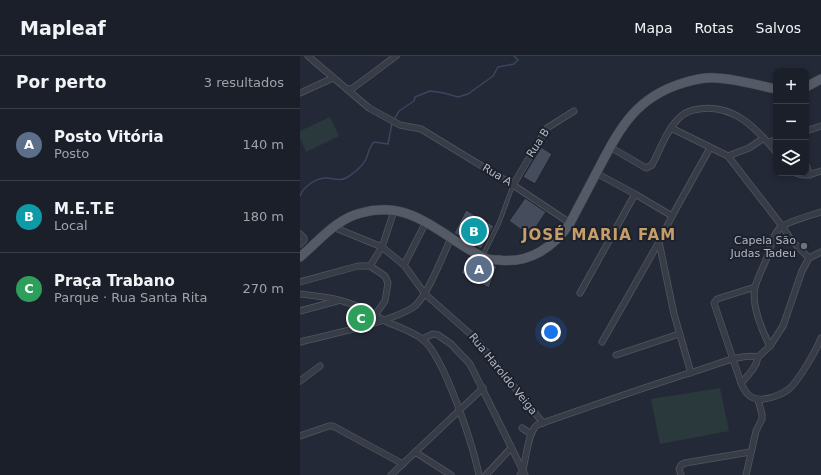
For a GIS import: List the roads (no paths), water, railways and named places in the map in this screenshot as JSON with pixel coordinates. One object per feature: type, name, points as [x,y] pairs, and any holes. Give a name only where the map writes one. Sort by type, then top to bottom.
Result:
[{"type":"main road","points":[[300,257],[333,227],[351,216],[362,212],[380,210],[394,211],[426,222],[486,259],[509,262],[529,257],[543,252],[563,233],[570,223],[621,127],[648,99],[670,87],[692,80],[715,78],[744,81],[773,88]]},
{"type":"main road","points":[[809,85],[821,79]]},
{"type":"street","points":[[310,56],[333,78],[347,89],[350,89],[396,56]]},
{"type":"street","points":[[300,93],[333,78]]},
{"type":"street","name":"Rua A","points":[[347,89],[369,108],[400,125],[421,129],[513,185],[570,223]]},
{"type":"street","points":[[610,147],[646,168],[652,165],[671,128],[680,117],[690,111],[706,108],[718,108],[740,117],[754,128],[773,148]]},
{"type":"street","name":"Rua B","points":[[513,185],[547,128],[574,111]]},
{"type":"street","points":[[809,130],[821,126]]},
{"type":"street","points":[[671,128],[728,156],[792,241],[809,258]]},
{"type":"street","points":[[728,156],[766,140],[773,140]]},
{"type":"street","points":[[602,342],[710,148]]},
{"type":"street","points":[[810,175],[821,171]]},
{"type":"street","points":[[596,173],[672,216]]},
{"type":"street","points":[[580,293],[635,194]]},
{"type":"street","points":[[370,266],[382,247],[394,211]]},
{"type":"street","points":[[770,346],[764,334],[755,305],[755,287],[774,238],[782,226],[821,212]]},
{"type":"street","points":[[404,265],[426,222]]},
{"type":"street","name":"Rua Haroldo Veiga","points":[[333,227],[382,247],[404,265],[425,294],[476,339],[543,423]]},
{"type":"street","points":[[300,234],[303,236],[302,242]]},
{"type":"street","points":[[300,342],[383,320],[412,308],[425,294],[451,238]]},
{"type":"street","points":[[659,242],[679,334],[691,373]]},
{"type":"street","points":[[741,383],[754,369],[758,357],[770,346],[783,326],[802,271],[809,258],[821,252]]},
{"type":"street","points":[[300,282],[358,266],[370,266],[385,276],[388,283],[385,301],[375,315]]},
{"type":"street","points":[[755,287],[715,300],[714,303],[741,383],[749,396],[758,400],[782,394],[790,388],[820,342]]},
{"type":"street","points":[[300,294],[354,305],[422,339],[437,359],[459,411],[475,456],[479,475]]},
{"type":"street","points":[[300,311],[339,301]]},
{"type":"street","points":[[422,339],[433,334],[438,335],[451,344],[470,364],[523,473]]},
{"type":"street","points":[[616,354],[679,334]]},
{"type":"street","points":[[523,473],[531,434],[537,424],[733,360],[747,356],[758,357]]},
{"type":"street","points":[[300,381],[320,366]]},
{"type":"street","points":[[391,475],[483,388]]},
{"type":"street","points":[[746,475],[756,431],[762,419],[758,400]]},
{"type":"street","points":[[300,435],[333,426],[403,464]]},
{"type":"street","points":[[522,428],[531,434]]},
{"type":"street","points":[[486,475],[511,448]]},
{"type":"street","points":[[415,452],[452,475]]},
{"type":"street","points":[[681,475],[679,469],[680,465],[685,463],[750,452]]},
{"type":"lane","points":[[482,256],[499,224],[513,185]]},
{"type":"waterway","points":[[394,120],[399,111],[414,101],[415,97],[430,91],[458,97],[468,94],[493,76],[498,67],[514,64],[518,60],[514,56]]},
{"type":"waterway","points":[[300,196],[310,184],[317,180],[327,178],[343,179],[355,172],[365,162],[374,142],[388,144],[392,123]]},
{"type":"place","name":"M.E.T.E","points":[[474,231]]},
{"type":"place","name":"Capela São Judas Tadeu","points":[[804,246]]},
{"type":"place","name":"Posto Vitória","points":[[479,269]]},
{"type":"place","name":"Praça Trabano","points":[[361,318]]},
{"type":"district","name":"JOSÉ MARIA FAM","points":[[599,235]]}]
